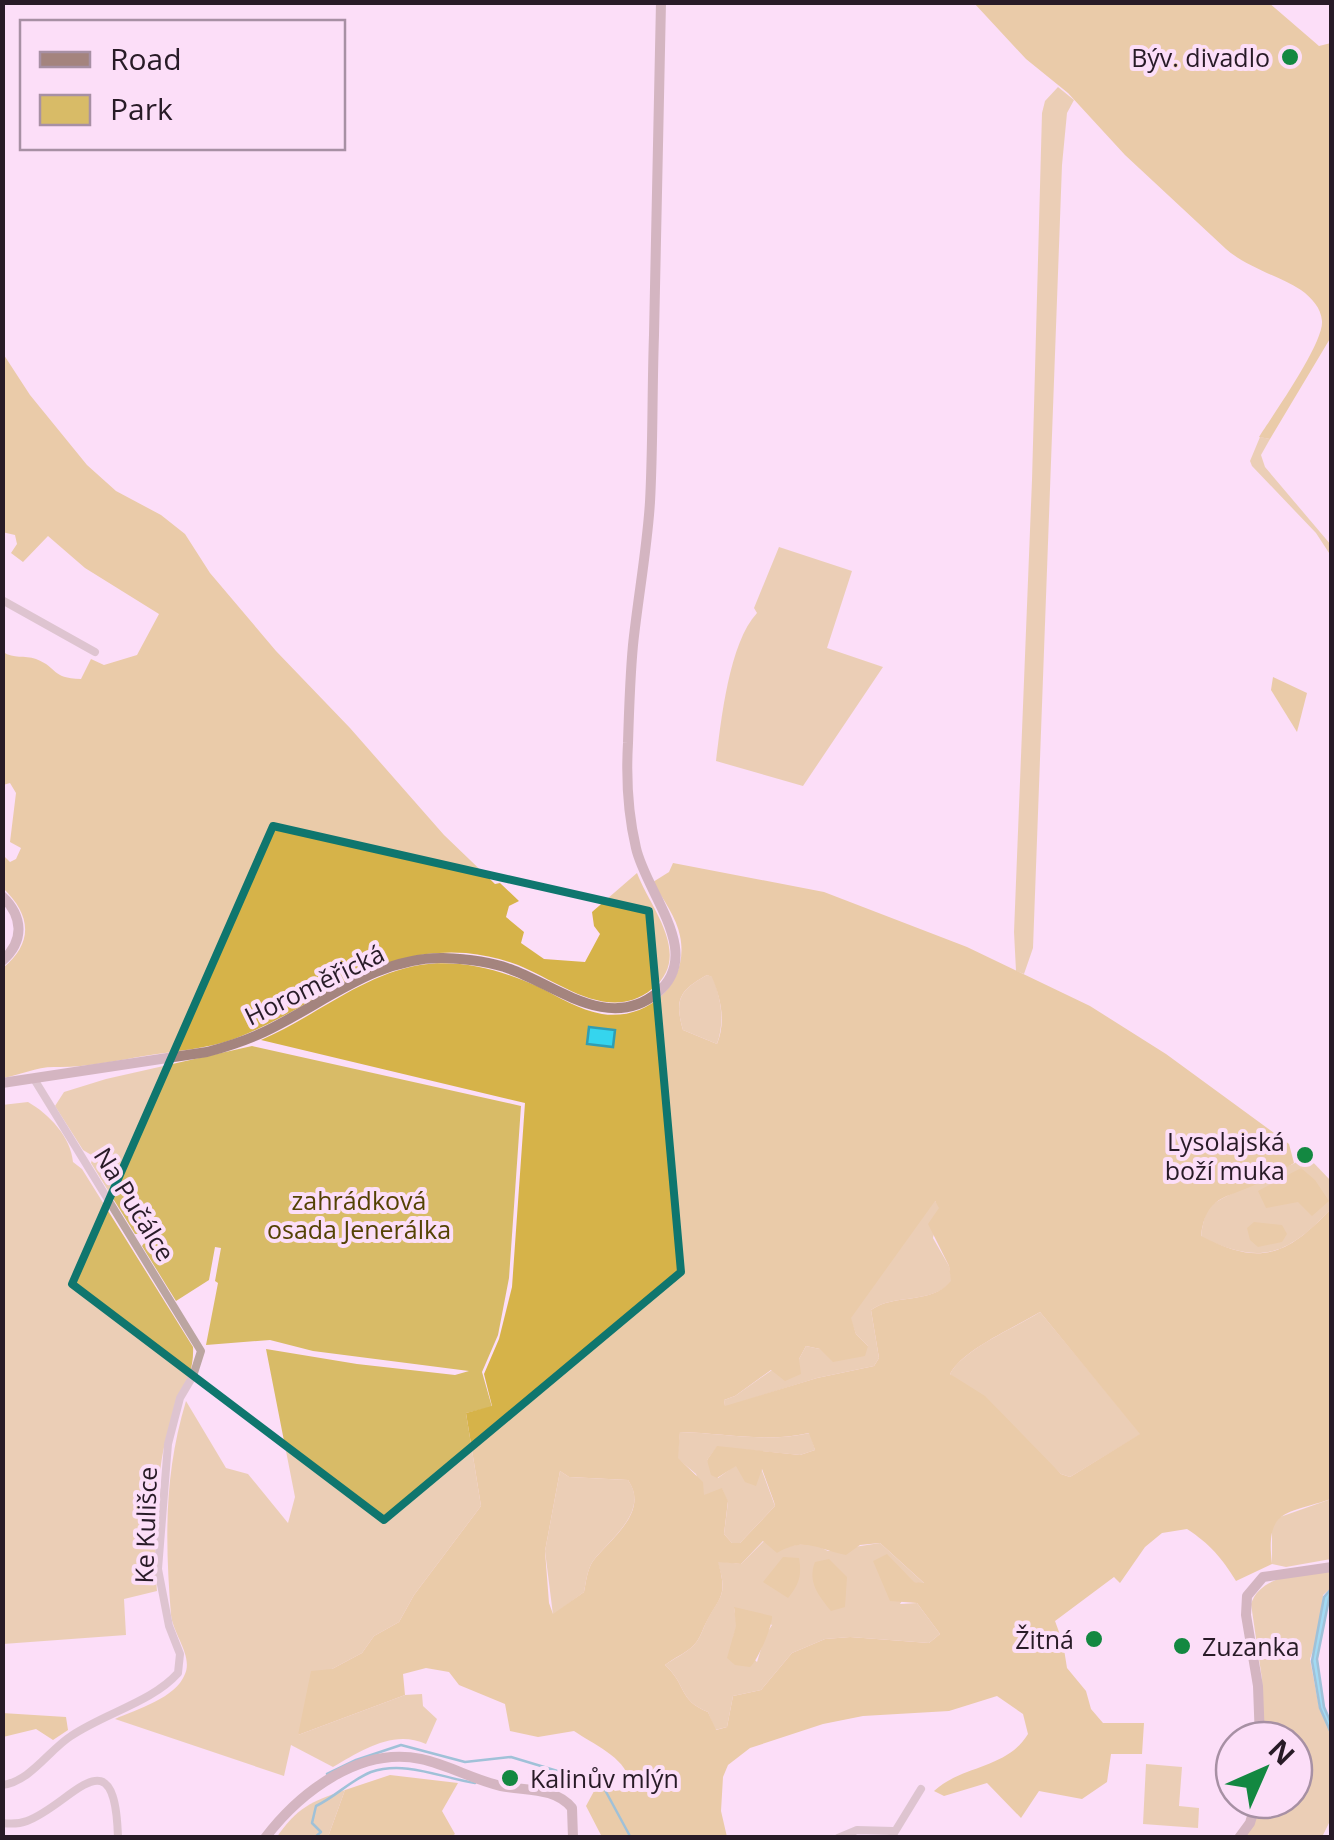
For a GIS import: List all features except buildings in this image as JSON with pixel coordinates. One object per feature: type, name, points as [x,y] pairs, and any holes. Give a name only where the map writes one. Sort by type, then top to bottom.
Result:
[{"type":"main road","name":"Horoměřická","points":[[2,1084],[234,1045],[354,982],[420,960],[491,963],[605,1009],[634,1006],[664,986],[676,953],[672,930],[647,884],[636,852],[630,824],[628,748],[632,648],[650,504],[662,2]]},
{"type":"main road","points":[[2,896],[14,908],[19,928],[16,946],[2,961]]},
{"type":"main road","points":[[1258,1720],[1247,1596],[1263,1577],[1332,1567]]},
{"type":"main road","points":[[265,1838],[288,1808],[307,1794],[336,1775],[387,1756],[426,1760],[478,1779],[565,1799],[572,1808],[576,1829],[573,1838]]},
{"type":"street","points":[[2,600],[95,652]]},
{"type":"street","name":"Na Pučálce","points":[[34,1079],[201,1351]]},
{"type":"street","name":"Ke Kulišce","points":[[2,1785],[27,1774],[71,1736],[157,1690],[178,1672],[182,1663],[169,1626],[158,1569],[168,1444],[180,1398],[201,1351]]},
{"type":"street","points":[[2,1824],[27,1822],[81,1784],[96,1782],[114,1794],[118,1838]]},
{"type":"street","points":[[838,1838],[857,1830],[892,1834],[921,1788]]},
{"type":"highlighted area","points":[[273,826],[649,911],[681,1272],[384,1520],[72,1284]]},
{"type":"green space","points":[[1058,87],[1074,100],[1067,113],[1062,165],[1033,948],[1024,974],[1016,971],[1014,932],[1042,113],[1045,101]]},
{"type":"green space","points":[[1260,437],[1270,439],[1261,455],[1265,467],[1331,545],[1331,556],[1316,533],[1252,466],[1250,461]]},
{"type":"green space","points":[[779,547],[852,571],[827,648],[883,667],[803,786],[716,761],[733,662],[747,626],[757,613],[754,608]]},
{"type":"green space","points":[[707,975],[713,977],[720,1002],[717,1044],[683,1030],[680,1019],[685,991]]},
{"type":"green space","name":"zahrádková osada Jenerálka","points":[[252,1046],[521,1106],[509,1278],[498,1335],[482,1372],[492,1407],[466,1413],[481,1506],[414,1595],[399,1622],[374,1636],[362,1653],[332,1669],[298,1735],[405,1695],[422,1694],[423,1706],[437,1719],[426,1744],[389,1740],[333,1767],[291,1745],[284,1776],[115,1719],[165,1696],[180,1682],[187,1667],[171,1615],[167,1534],[170,1481],[186,1401],[226,1468],[248,1474],[288,1523],[295,1497],[266,1349],[455,1375],[469,1371],[313,1351],[270,1340],[206,1345],[221,1248],[215,1247],[209,1280],[176,1301],[142,1246],[147,1239],[145,1234],[135,1234],[91,1163],[93,1156],[83,1150],[55,1106],[64,1092],[106,1079]]},
{"type":"green space","points":[[28,1102],[63,1135],[73,1162],[82,1169],[193,1347],[193,1359],[162,1458],[156,1517],[157,1591],[124,1599],[126,1635],[3,1644],[2,1105]]},
{"type":"green space","points":[[1308,1157],[1331,1181],[1331,1209],[1301,1237],[1287,1246],[1257,1253],[1201,1237],[1210,1206]]},
{"type":"green space","points":[[934,1200],[940,1207],[933,1238],[949,1266],[952,1281],[934,1293],[871,1310],[879,1358],[874,1366],[817,1378],[725,1407],[724,1400],[772,1370],[799,1359],[806,1346],[868,1346],[856,1334],[850,1318]]},
{"type":"green space","points":[[1040,1312],[1141,1434],[1070,1477],[1061,1474],[950,1374],[966,1356]]},
{"type":"green space","points":[[680,1432],[761,1437],[810,1433],[815,1450],[800,1455],[717,1447],[707,1460],[718,1478],[736,1465],[761,1468],[775,1506],[740,1543],[732,1543],[724,1534],[728,1502],[722,1489],[703,1496],[696,1474],[677,1458]]},
{"type":"green space","points":[[560,1471],[569,1477],[628,1480],[634,1491],[634,1503],[625,1524],[591,1565],[584,1592],[553,1615],[545,1551]]},
{"type":"green space","points":[[1331,1499],[1331,1559],[1286,1567],[1272,1564],[1272,1526],[1280,1517]]},
{"type":"green space","points":[[764,1541],[789,1546],[812,1543],[828,1551],[880,1543],[926,1585],[914,1582],[900,1604],[917,1603],[940,1634],[929,1643],[825,1639],[792,1653],[761,1690],[733,1696],[727,1727],[715,1730],[708,1712],[687,1697],[665,1665],[694,1645],[718,1602],[722,1583],[717,1561],[741,1564]],"holes":[[[734,1608],[772,1625],[757,1662],[733,1638],[737,1625]]]},
{"type":"green space","points":[[1331,1570],[1331,1588],[1323,1595],[1320,1630],[1310,1659],[1319,1707],[1331,1732],[1329,1823],[1322,1837],[1243,1838],[1255,1820],[1314,1820],[1314,1720],[1263,1720],[1262,1679],[1251,1604],[1264,1586],[1296,1575]]},
{"type":"green space","points":[[1146,1764],[1182,1767],[1179,1806],[1199,1808],[1198,1828],[1143,1824]]},
{"type":"green space","points":[[345,1790],[328,1837],[276,1838],[306,1807]]},
{"type":"shaded area","points":[[974,3],[1269,3],[1319,46],[1331,43],[1331,337],[1270,439],[1259,437],[1296,379],[1320,331],[1322,321],[1315,304],[1301,290],[1226,249],[1125,155],[1068,93],[1026,59]]},
{"type":"shaded area","points":[[2,352],[30,395],[87,465],[116,491],[161,515],[185,534],[210,573],[276,651],[444,835],[495,884],[500,883],[519,901],[509,906],[506,917],[524,932],[521,943],[544,959],[585,962],[600,934],[592,912],[637,873],[659,916],[669,947],[664,976],[652,989],[636,999],[602,1001],[506,961],[466,953],[432,953],[373,969],[234,1039],[99,1064],[41,1068],[3,1078],[3,968],[20,948],[25,928],[19,908],[3,888],[3,855],[10,862],[21,848],[10,842],[16,793],[10,783],[3,785],[3,652],[36,659],[59,675],[81,679],[91,659],[104,665],[137,655],[159,614],[85,568],[48,536],[23,562],[11,553],[17,544],[15,535],[2,532]]},
{"type":"shaded area","points":[[1273,677],[1307,693],[1297,732],[1271,690]]},
{"type":"shaded area","points":[[673,863],[824,892],[967,947],[1090,1006],[1166,1054],[1289,1144],[1294,1163],[1212,1205],[1201,1236],[1240,1251],[1272,1251],[1301,1237],[1331,1209],[1331,1499],[1282,1516],[1272,1532],[1272,1564],[1236,1581],[1215,1552],[1187,1529],[1162,1533],[1145,1547],[1120,1583],[1114,1577],[1055,1621],[1067,1668],[1086,1691],[1091,1709],[1103,1723],[1144,1723],[1142,1754],[1111,1754],[1107,1782],[1082,1799],[1039,1791],[1021,1818],[987,1783],[944,1796],[934,1791],[1008,1754],[1028,1734],[1023,1714],[997,1696],[949,1711],[863,1716],[823,1724],[750,1748],[728,1765],[723,1777],[721,1811],[727,1837],[602,1837],[586,1806],[600,1780],[615,1791],[629,1789],[629,1779],[619,1762],[574,1731],[538,1737],[510,1731],[505,1704],[459,1685],[449,1672],[426,1668],[403,1674],[405,1695],[298,1735],[311,1671],[332,1669],[362,1653],[374,1636],[399,1622],[414,1595],[481,1506],[466,1413],[492,1406],[484,1374],[499,1339],[512,1287],[525,1103],[261,1040],[358,987],[420,965],[465,965],[496,971],[602,1014],[619,1015],[650,1005],[672,983],[681,953],[673,915],[653,882],[669,872]],"holes":[[[707,975],[712,977],[718,994],[722,1019],[717,1044],[683,1030],[679,1010],[682,996]],[[935,1201],[939,1208],[928,1224],[949,1266],[951,1281],[933,1293],[871,1310],[879,1358],[874,1366],[817,1378],[725,1406],[724,1400],[771,1370],[785,1381],[801,1374],[799,1359],[806,1346],[820,1349],[833,1362],[865,1356],[868,1346],[856,1334],[851,1318]],[[1040,1312],[1140,1434],[1070,1477],[1061,1474],[985,1396],[950,1374],[977,1348]],[[680,1432],[761,1437],[809,1433],[815,1450],[800,1455],[717,1446],[707,1460],[711,1475],[717,1478],[736,1466],[745,1482],[756,1486],[762,1469],[775,1506],[740,1543],[732,1543],[724,1534],[728,1501],[722,1488],[704,1495],[703,1482],[678,1458]],[[560,1471],[569,1477],[628,1480],[634,1492],[631,1514],[593,1561],[584,1592],[553,1614],[545,1551]],[[763,1541],[777,1553],[804,1545],[846,1555],[860,1545],[880,1543],[924,1583],[914,1582],[887,1554],[873,1561],[890,1601],[917,1603],[940,1634],[929,1643],[825,1639],[792,1653],[761,1690],[733,1696],[727,1727],[716,1730],[708,1712],[687,1697],[665,1665],[699,1638],[722,1591],[718,1562],[741,1564]]]},
{"type":"shaded area","points":[[1301,1168],[1329,1201],[1312,1216],[1298,1202],[1266,1208],[1258,1191]]},
{"type":"shaded area","points":[[1254,1222],[1282,1225],[1287,1234],[1282,1242],[1258,1247],[1250,1240],[1247,1228]]},
{"type":"shaded area","points":[[783,1557],[799,1558],[800,1564],[799,1580],[788,1598],[763,1582]]},
{"type":"shaded area","points":[[829,1559],[847,1577],[845,1607],[831,1611],[812,1576],[815,1562]]},
{"type":"shaded area","points":[[734,1607],[772,1616],[764,1643],[750,1667],[735,1665],[727,1658],[736,1626]]},
{"type":"shaded area","points":[[2,1713],[66,1717],[68,1730],[53,1740],[36,1729],[3,1737]]},
{"type":"shaded area","points":[[390,1775],[458,1783],[442,1811],[455,1834],[449,1838],[328,1837],[345,1790]]},
{"type":"water","points":[[589,1027],[615,1030],[613,1047],[587,1044]]},
{"type":"water","points":[[1331,1589],[1317,1659],[1331,1733],[1320,1708],[1312,1661],[1324,1597]]},
{"type":"waterway","points":[[327,1774],[401,1745],[465,1762],[511,1757],[584,1779],[605,1790],[631,1838]]},
{"type":"waterway","points":[[314,1838],[321,1832],[312,1823],[316,1806],[371,1772],[410,1769],[475,1783]]},
{"type":"place","name":"Býv. divadlo","points":[[1290,57]]},
{"type":"place","name":"Lysolajská boží muka","points":[[1305,1155]]},
{"type":"place","name":"Žitná","points":[[1094,1639]]},
{"type":"place","name":"Zuzanka","points":[[1182,1646]]},
{"type":"place","name":"Kalinův mlýn","points":[[510,1778]]}]
